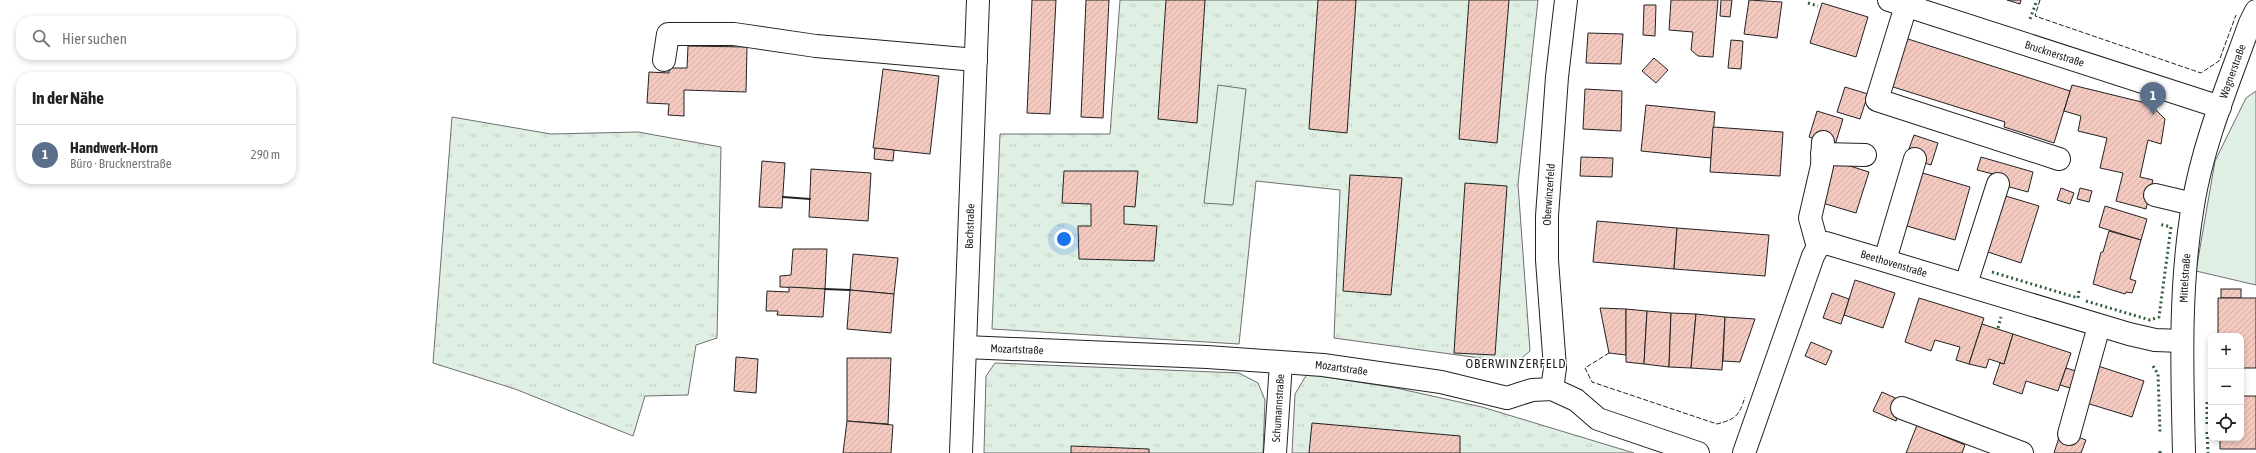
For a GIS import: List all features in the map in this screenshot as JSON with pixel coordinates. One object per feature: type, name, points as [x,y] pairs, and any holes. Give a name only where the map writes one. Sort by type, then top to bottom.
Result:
[{"type":"street","name":"Bachstraße","points":[[961,453],[978,0]]},
{"type":"street","name":"Oberwinzerfeld","points":[[1552,389],[1555,368],[1547,260],[1547,216],[1557,77],[1566,0]]},
{"type":"street","points":[[1898,3],[1877,100],[2059,159]]},
{"type":"street","name":"Brucknerstraße","points":[[1898,3],[2220,107]]},
{"type":"street","name":"Wagnerstraße","points":[[2220,107],[2251,16]]},
{"type":"street","points":[[664,60],[668,34],[734,34],[816,46],[976,60]]},
{"type":"street","name":"Mittelstraße","points":[[2184,453],[2182,341],[2184,275],[2193,204],[2220,107]]},
{"type":"street","points":[[1744,453],[1791,315],[1813,256],[1822,245],[1810,218],[1823,148],[1865,155]]},
{"type":"street","points":[[1885,260],[1915,160]]},
{"type":"street","points":[[1966,284],[1998,184]]},
{"type":"street","points":[[2155,195],[2193,204]]},
{"type":"street","name":"Beethovenstraße","points":[[1822,245],[1885,260],[2099,326],[2155,340],[2182,341]]},
{"type":"street","points":[[2069,434],[2099,326]]},
{"type":"street","name":"Mozartstraße","points":[[965,347],[1207,357],[1323,365],[1441,382],[1507,398],[1532,390],[1552,389],[1576,400],[1598,419],[1698,453]]},
{"type":"street","name":"Schumannstraße","points":[[1275,453],[1281,362]]},
{"type":"street","points":[[1902,408],[2022,453]]},
{"type":"green space","points":[[1120,0],[1538,0],[1518,184],[1530,351],[1516,363],[1334,338],[1340,190],[1256,181],[1239,344],[992,329],[1000,134],[1110,134]]},
{"type":"green space","points":[[1218,85],[1246,89],[1233,205],[1204,203]]},
{"type":"green space","points":[[2256,91],[2256,285],[2196,271],[2215,161],[2246,98]]},
{"type":"green space","points":[[452,117],[551,134],[638,132],[721,147],[717,338],[696,345],[688,395],[645,396],[633,436],[515,389],[433,363]]},
{"type":"green space","points":[[995,363],[1239,373],[1258,383],[1265,400],[1263,453],[984,453],[986,376]]},
{"type":"green space","points":[[1307,374],[1396,388],[1482,407],[1634,453],[1292,453],[1295,394]]},
{"type":"building","points":[[1032,0],[1056,0],[1050,114],[1027,113]]},
{"type":"building","points":[[1086,0],[1109,0],[1103,118],[1081,117]]},
{"type":"building","points":[[1166,0],[1205,0],[1197,123],[1158,119]]},
{"type":"building","points":[[1318,0],[1356,0],[1347,133],[1309,129]]},
{"type":"building","points":[[1469,0],[1509,0],[1497,143],[1459,139]]},
{"type":"building","points":[[1671,0],[1718,0],[1713,57],[1698,56],[1691,50],[1693,32],[1669,30]]},
{"type":"building","points":[[1721,0],[1732,0],[1730,17],[1720,16]]},
{"type":"building","points":[[1749,0],[1782,2],[1777,38],[1744,34]]},
{"type":"building","points":[[2007,0],[2021,0],[2020,4]]},
{"type":"building","points":[[1822,3],[1868,17],[1856,57],[1810,43]]},
{"type":"building","points":[[1644,5],[1656,5],[1655,36],[1643,35]]},
{"type":"building","points":[[1588,33],[1623,34],[1621,64],[1586,63]]},
{"type":"building","points":[[1905,38],[2070,91],[2054,143],[2004,127],[2005,122],[1890,86]]},
{"type":"building","points":[[1731,40],[1743,41],[1741,69],[1728,68]]},
{"type":"building","points":[[688,46],[747,47],[746,92],[684,90],[684,116],[668,115],[669,104],[647,103],[649,72],[669,73],[669,68],[687,68]]},
{"type":"building","points":[[1654,58],[1668,70],[1656,83],[1642,71]]},
{"type":"building","points":[[883,69],[939,76],[930,154],[873,148]]},
{"type":"building","points":[[2072,85],[2150,104],[2165,119],[2161,144],[2148,140],[2140,177],[2153,180],[2146,209],[2116,201],[2123,173],[2100,168],[2107,138],[2078,131],[2081,116],[2064,111]]},
{"type":"building","points":[[1845,87],[1868,94],[1860,119],[1837,112]]},
{"type":"building","points":[[1585,89],[1622,91],[1621,131],[1583,129]]},
{"type":"building","points":[[1646,105],[1715,112],[1711,158],[1641,151]]},
{"type":"building","points":[[1817,111],[1843,119],[1835,145],[1809,137]]},
{"type":"building","points":[[1713,127],[1783,132],[1780,176],[1710,172]]},
{"type":"building","points":[[1914,135],[1938,143],[1931,165],[1906,157]]},
{"type":"building","points":[[875,148],[894,150],[893,161],[874,159]]},
{"type":"building","points":[[1581,157],[1613,158],[1612,177],[1580,176]]},
{"type":"building","points":[[1981,157],[2033,172],[2028,192],[1991,182],[1993,174],[1977,170]]},
{"type":"building","points":[[1831,160],[1869,172],[1856,213],[1819,202]]},
{"type":"building","points":[[762,161],[785,163],[782,208],[759,207]]},
{"type":"building","points":[[811,169],[871,173],[868,221],[809,217]]},
{"type":"building","points":[[1064,171],[1138,171],[1135,207],[1124,206],[1124,224],[1157,226],[1154,261],[1079,259],[1078,226],[1091,226],[1091,204],[1062,203]]},
{"type":"building","points":[[1916,171],[1970,187],[1955,240],[1900,224]]},
{"type":"building","points":[[1350,175],[1402,178],[1391,295],[1343,291]]},
{"type":"building","points":[[1465,183],[1507,186],[1495,355],[1454,353]]},
{"type":"building","points":[[2061,188],[2074,193],[2070,204],[2057,200]]},
{"type":"building","points":[[2080,188],[2092,191],[2089,202],[2077,199]]},
{"type":"building","points":[[1999,194],[2039,206],[2021,263],[1982,250]]},
{"type":"building","points":[[2105,206],[2147,219],[2141,240],[2099,227]]},
{"type":"building","points":[[1597,221],[1677,228],[1674,269],[1593,262]]},
{"type":"building","points":[[1677,228],[1769,235],[1765,276],[1674,269]]},
{"type":"building","points":[[2109,231],[2141,240],[2130,279],[2136,281],[2132,293],[2126,292],[2125,294],[2093,284],[2101,252],[2103,252]]},
{"type":"building","points":[[793,249],[827,249],[825,289],[780,287],[780,276],[791,275]]},
{"type":"building","points":[[853,254],[898,258],[894,294],[850,290]]},
{"type":"building","points":[[1855,280],[1895,293],[1883,328],[1844,315]]},
{"type":"building","points":[[789,287],[825,289],[823,317],[777,315],[778,311],[766,311],[767,291],[789,292]]},
{"type":"building","points":[[2221,289],[2241,289],[2241,298],[2221,298]]},
{"type":"building","points":[[850,290],[894,294],[891,333],[847,329]]},
{"type":"building","points":[[1832,293],[1849,299],[1841,324],[1823,318]]},
{"type":"building","points":[[1919,298],[1984,318],[1969,364],[1956,360],[1960,347],[1935,340],[1931,351],[1905,342]]},
{"type":"building","points":[[2218,298],[2256,298],[2256,368],[2244,368],[2244,333],[2218,333]]},
{"type":"building","points":[[1600,308],[1626,309],[1626,355],[1609,353]]},
{"type":"building","points":[[1626,309],[1647,311],[1644,364],[1626,362]]},
{"type":"building","points":[[1647,311],[1671,313],[1669,367],[1644,364]]},
{"type":"building","points":[[1671,313],[1696,314],[1691,368],[1669,367]]},
{"type":"building","points":[[1696,314],[1725,317],[1722,370],[1691,368]]},
{"type":"building","points":[[1725,317],[1755,319],[1740,362],[1723,361]]},
{"type":"building","points":[[1982,324],[2013,334],[2004,364],[1989,359],[1986,368],[1969,364]]},
{"type":"building","points":[[2013,334],[2071,353],[2058,391],[2026,381],[2022,394],[1993,384],[2000,363],[2004,364]]},
{"type":"building","points":[[1811,342],[1832,351],[1826,365],[1805,356]]},
{"type":"building","points":[[736,357],[758,359],[756,393],[734,391]]},
{"type":"building","points":[[847,358],[891,358],[888,424],[847,421]]},
{"type":"building","points":[[2095,365],[2144,381],[2132,417],[2083,402]]},
{"type":"building","points":[[2066,368],[2079,372],[2073,389],[2060,385]]},
{"type":"building","points":[[1882,392],[1904,402],[1896,421],[1873,411]]},
{"type":"building","points":[[2244,396],[2256,396],[2256,449],[2220,449],[2220,441],[2244,441]]},
{"type":"building","points":[[847,421],[893,425],[891,453],[843,453]]},
{"type":"building","points":[[1312,423],[1460,436],[1460,453],[1309,453]]},
{"type":"building","points":[[1917,425],[1965,445],[1962,453],[1906,453]]},
{"type":"building","points":[[2061,431],[2086,440],[2081,453],[2054,453]]},
{"type":"building","points":[[1071,446],[1149,449],[1149,453],[1071,453]]},
{"type":"hedge","points":[[2030,19],[2037,0]]},
{"type":"hedge","points":[[1808,3],[1818,6]]},
{"type":"hedge","points":[[2086,301],[2150,320],[2159,317],[2171,227],[2159,224]]},
{"type":"hedge","points":[[1992,272],[2078,298],[2079,290]]},
{"type":"hedge","points":[[1998,328],[2001,317]]},
{"type":"hedge","points":[[2153,366],[2158,374],[2160,432]]},
{"type":"hedge","points":[[2207,424],[2208,402]]},
{"type":"hedge","points":[[2207,432],[2208,453]]},
{"type":"fence","points":[[2040,0],[2035,16],[2201,73],[2219,61],[2236,15]]},
{"type":"fence","points":[[1609,353],[1585,368],[1592,382],[1717,424],[1736,416],[1741,409],[1745,397]]},
{"type":"wall","points":[[783,197],[810,199]]},
{"type":"wall","points":[[825,289],[850,290]]},
{"type":"place","name":"Handwerk-Horn","points":[[2153,115]]},
{"type":"district","name":"OBERWINZERFELD","points":[[1516,363]]}]
